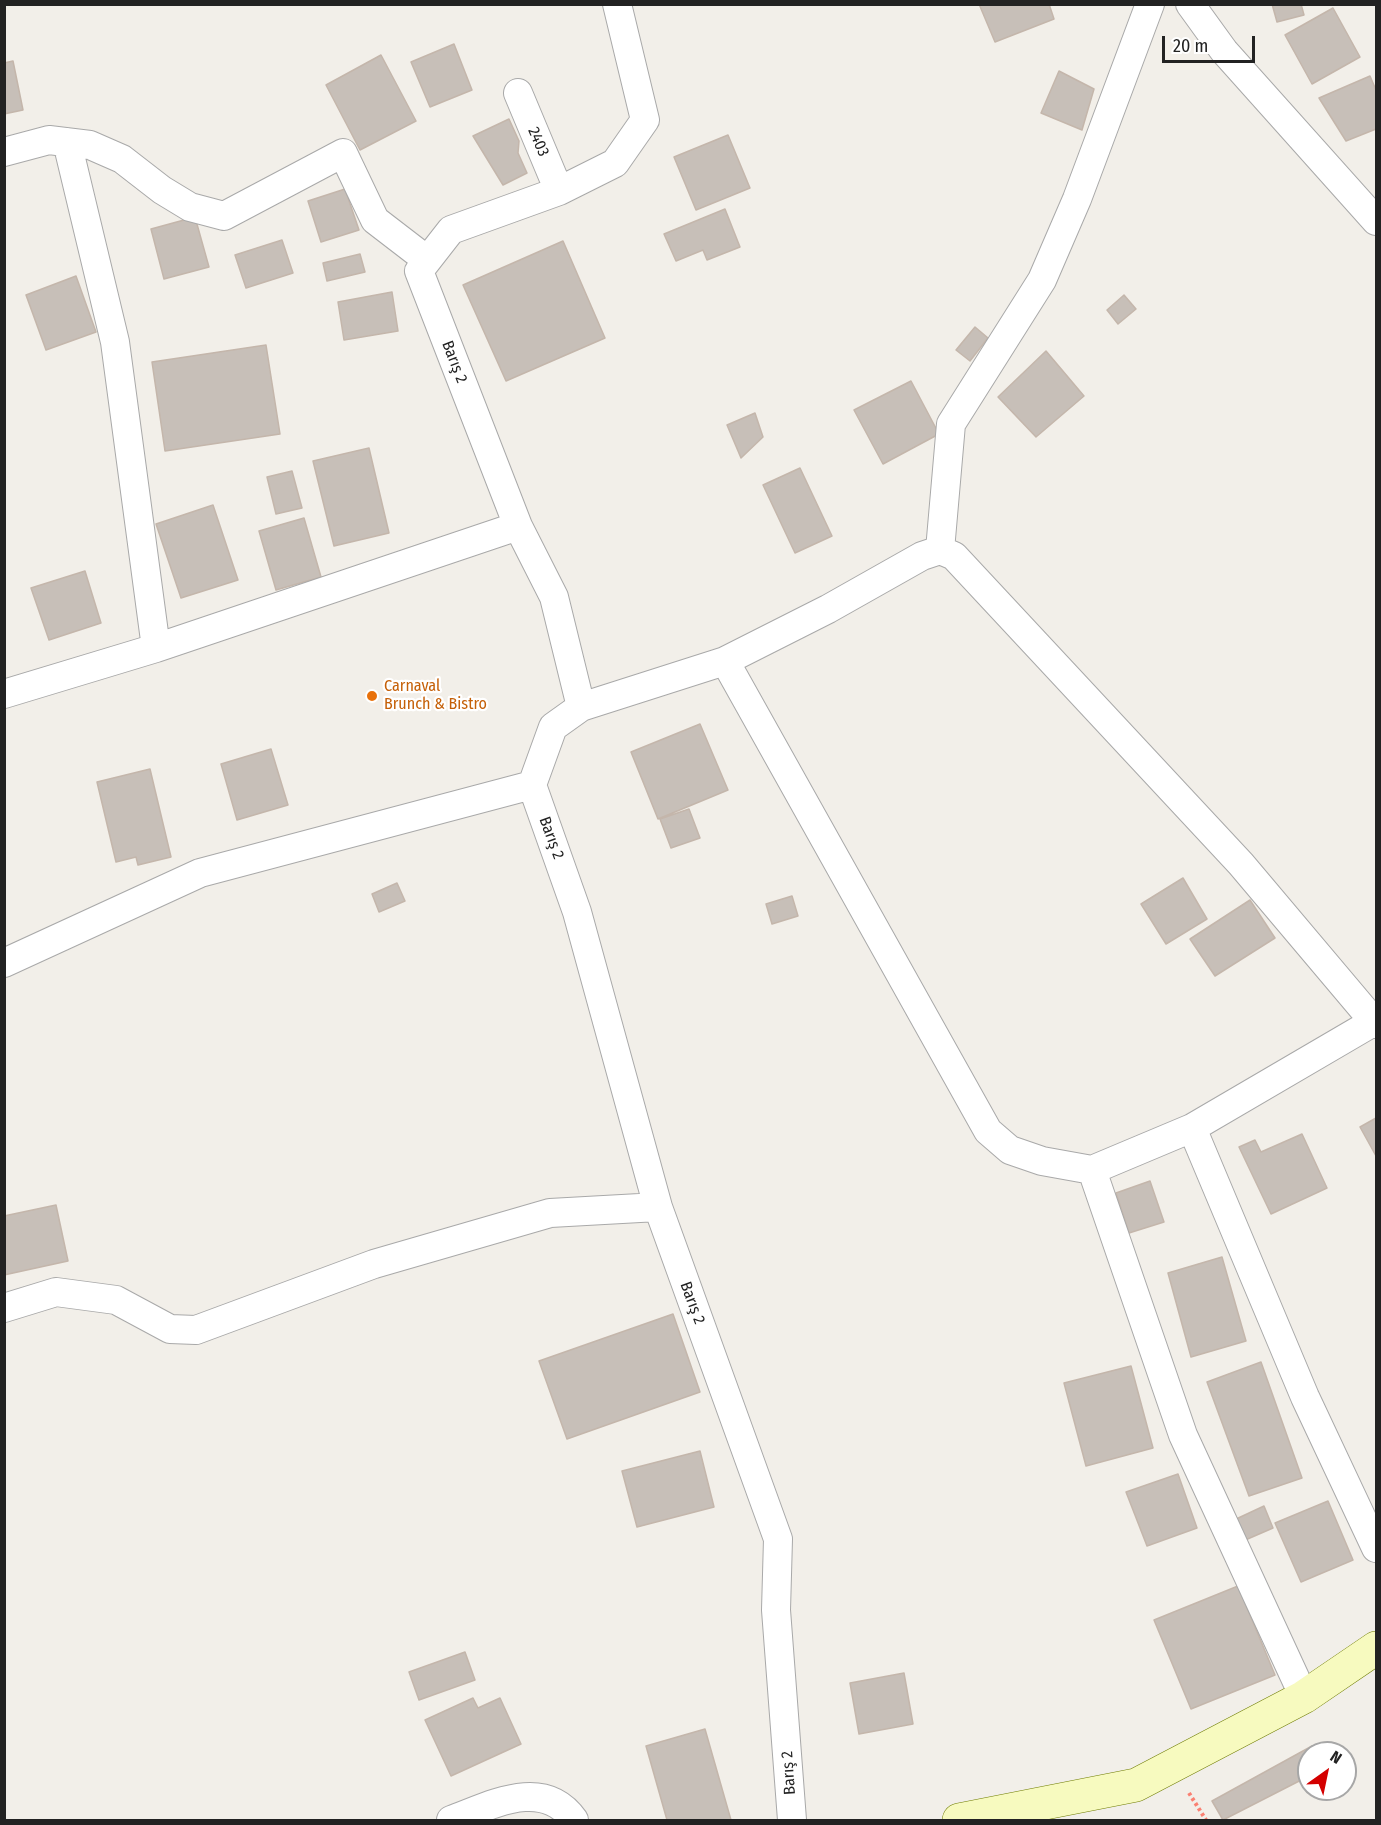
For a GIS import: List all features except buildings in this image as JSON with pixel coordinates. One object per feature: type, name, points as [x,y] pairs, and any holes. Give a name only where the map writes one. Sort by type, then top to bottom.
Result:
[{"type":"street","points":[[4,152],[50,140],[90,145],[122,159],[162,190],[190,207],[224,216],[343,153],[375,220],[427,260],[452,230],[559,191],[615,163],[645,120],[617,4]]},
{"type":"street","points":[[940,550],[951,424],[1042,280],[1077,199],[1150,4]]},
{"type":"street","points":[[1190,4],[1224,51],[1377,221]]},
{"type":"street","name":"2403","points":[[518,93],[559,191]]},
{"type":"street","points":[[68,142],[115,342],[156,648]]},
{"type":"street","name":"Barış 2","points":[[427,260],[419,271],[518,526],[554,597],[581,707]]},
{"type":"street","points":[[4,694],[156,648],[518,526]]},
{"type":"street","points":[[4,963],[200,873],[531,785],[553,727],[581,707],[725,661],[828,609],[922,556],[940,550],[954,556],[1241,864],[1376,1022],[1192,1128],[1092,1170],[1042,1161],[1010,1150],[988,1131],[725,661]]},
{"type":"street","name":"Barış 2","points":[[531,785],[577,912],[658,1207],[778,1539],[776,1610],[792,1821]]},
{"type":"street","points":[[1192,1128],[1305,1397],[1377,1548]]},
{"type":"street","points":[[1092,1170],[1183,1435],[1304,1697]]},
{"type":"street","points":[[4,1308],[56,1292],[116,1300],[171,1329],[196,1330],[374,1264],[550,1213],[658,1207]]},
{"type":"street","points":[[959,1821],[1136,1785],[1304,1697],[1377,1648]]},
{"type":"street","points":[[451,1821],[513,1797],[543,1798],[574,1821]]},
{"type":"place","name":"Carnaval Brunch & Bistro","points":[[372,696]]}]
